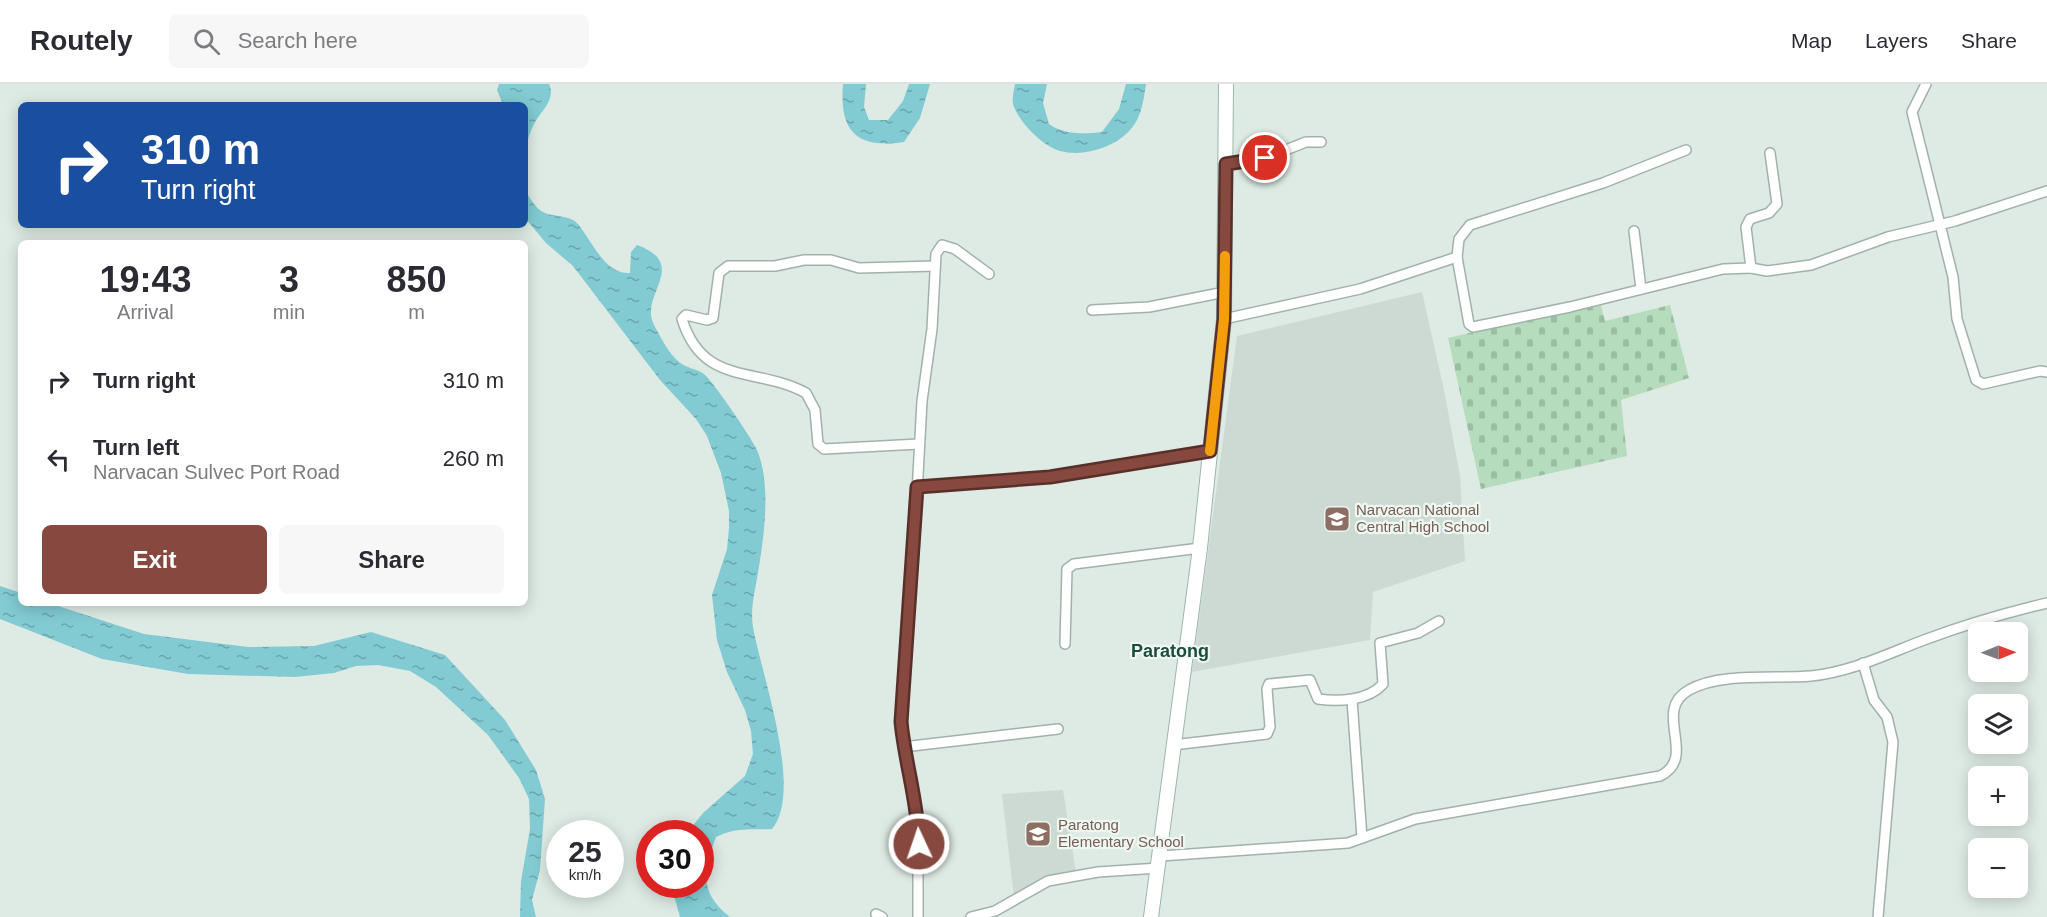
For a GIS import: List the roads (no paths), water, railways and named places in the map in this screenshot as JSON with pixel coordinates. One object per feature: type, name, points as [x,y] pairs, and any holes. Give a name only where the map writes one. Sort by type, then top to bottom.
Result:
[{"type":"street","points":[[1151,917],[1200,548],[1224,319],[1226,84]]},
{"type":"street","points":[[1926,84],[1922,96],[1912,107],[1912,112],[1953,278],[1957,319],[1978,383],[1983,384],[2040,371],[2047,372]]},
{"type":"street","points":[[1226,164],[1265,158],[1306,142],[1321,142]]},
{"type":"street","points":[[1686,150],[1603,183],[1470,225],[1458,240],[1457,257],[1469,324],[1473,327],[1732,267],[1767,271],[1800,267],[1888,237],[1939,225],[2047,191]]},
{"type":"street","points":[[1751,268],[1747,221],[1769,213],[1777,204],[1770,153]]},
{"type":"street","points":[[1634,231],[1641,289]]},
{"type":"street","points":[[918,917],[918,828],[903,747],[902,696],[919,444],[932,329],[934,266],[939,248],[945,244],[967,256],[989,274]]},
{"type":"street","points":[[1224,319],[1360,289],[1457,257]]},
{"type":"street","points":[[919,444],[824,449],[818,444],[813,404],[806,393],[709,362],[690,336],[682,317],[686,315],[708,320],[713,318],[719,273],[728,266],[775,266],[796,261],[825,259],[859,268],[934,266]]},
{"type":"street","points":[[1092,310],[1149,308],[1225,292]]},
{"type":"street","points":[[917,487],[1050,477],[1210,451]]},
{"type":"street","points":[[1065,644],[1067,569],[1074,564],[1200,548]]},
{"type":"street","points":[[971,917],[995,911],[1048,881],[1160,862],[1333,846],[1433,815],[1660,776],[1673,768],[1676,762],[1673,712],[1675,704],[1686,691],[1727,680],[1813,676],[1842,670],[1965,626],[2047,603]]},
{"type":"street","points":[[1173,745],[1267,734],[1270,727],[1267,689],[1269,684],[1310,680],[1319,699],[1352,700],[1383,684],[1380,643],[1418,633],[1439,621]]},
{"type":"street","points":[[1863,663],[1872,695],[1887,717],[1893,742],[1878,917]]},
{"type":"street","points":[[1352,700],[1362,838]]},
{"type":"street","points":[[903,747],[1058,729]]},
{"type":"water","points":[[499,84],[549,84],[551,95],[533,125],[528,140],[528,102],[502,102],[497,90]]},
{"type":"water","points":[[843,84],[866,84],[864,107],[869,120],[888,120],[903,101],[909,84],[930,84],[920,118],[904,142],[874,143],[854,134],[848,125],[844,114]]},
{"type":"water","points":[[1015,84],[1047,84],[1043,103],[1049,124],[1068,132],[1081,133],[1102,132],[1119,109],[1126,84],[1146,84],[1139,116],[1131,129],[1104,148],[1071,153],[1053,148],[1027,127],[1013,104]]},
{"type":"water","points":[[528,195],[540,210],[570,219],[578,224],[600,256],[613,269],[630,273],[631,252],[637,245],[653,253],[660,262],[662,271],[652,303],[651,314],[654,325],[675,359],[704,374],[715,387],[753,442],[761,461],[765,509],[752,620],[778,731],[782,761],[784,788],[781,811],[772,829],[737,830],[716,837],[714,843],[714,820],[697,820],[745,776],[753,754],[751,731],[745,710],[727,672],[717,640],[712,595],[727,549],[729,528],[729,511],[721,473],[707,436],[696,419],[660,380],[573,266],[546,243],[528,222]]},
{"type":"water","points":[[0,586],[18,592],[18,606],[58,606],[144,634],[248,647],[314,646],[371,632],[445,655],[505,720],[536,770],[545,799],[540,870],[532,900],[536,917],[520,917],[521,881],[530,829],[529,799],[519,778],[488,735],[436,687],[410,671],[378,665],[356,666],[334,673],[295,677],[188,674],[102,659],[0,619]]},
{"type":"water","points":[[675,898],[713,898],[730,917],[680,917]]},
{"type":"place","name":"Narvacan National Central High School","points":[[1337,519]]},
{"type":"place","name":"Paratong Elementary School","points":[[1038,834]]},
{"type":"district","name":"Paratong","points":[[1170,651]]}]
